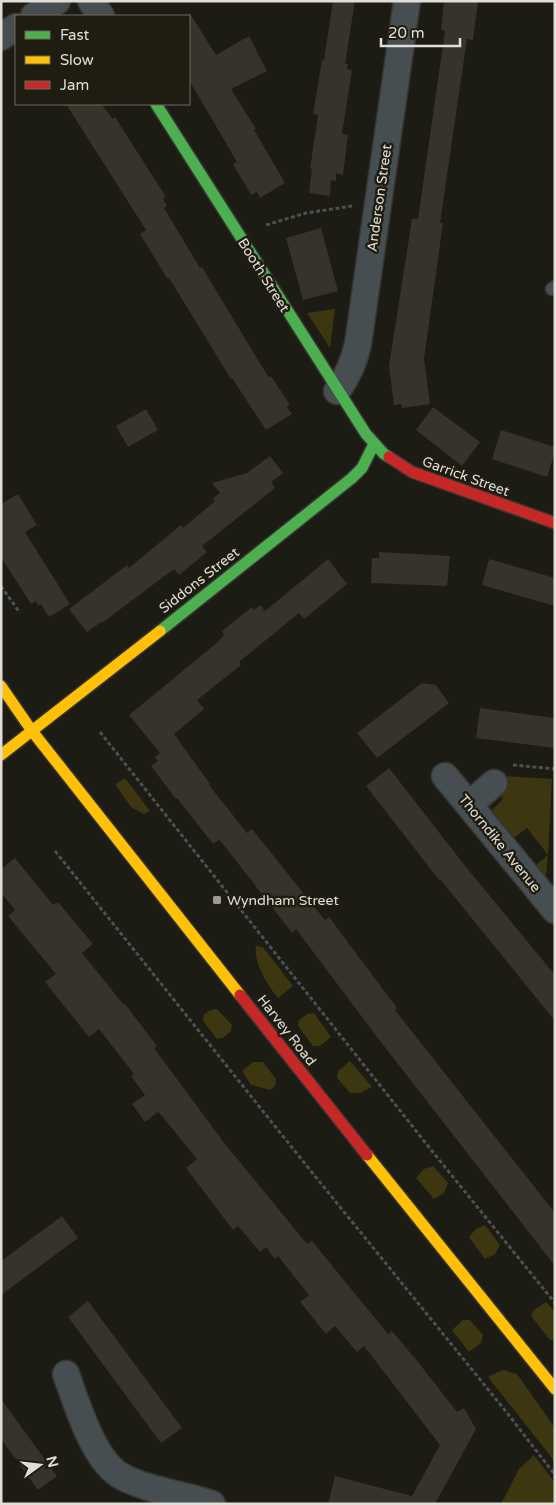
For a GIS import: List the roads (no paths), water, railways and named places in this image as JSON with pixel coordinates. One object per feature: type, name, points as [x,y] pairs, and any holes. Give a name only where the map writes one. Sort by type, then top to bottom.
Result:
[{"type":"main road","name":"Booth Street","points":[[157,105],[337,391],[374,444]]},
{"type":"main road","name":"Garrick Street","points":[[374,444],[398,465],[412,472],[555,524]]},
{"type":"main road","name":"Siddons Street","points":[[32,731],[352,478],[362,468],[374,444]]},
{"type":"main road","name":"Harvey Road","points":[[1,686],[32,731],[351,1135],[555,1389]]},
{"type":"main road","points":[[1,755],[32,731]]},
{"type":"street","points":[[36,15],[57,1]]},
{"type":"street","points":[[91,1],[100,15]]},
{"type":"street","name":"Anderson Street","points":[[337,391],[354,362],[358,344],[407,1]]},
{"type":"street","points":[[1,37],[15,28]]},
{"type":"street","name":"Thorndike Avenue","points":[[445,776],[555,910]]},
{"type":"street","points":[[469,804],[494,783]]},
{"type":"street","points":[[66,1374],[93,1442],[114,1472],[131,1481],[212,1504]]},
{"type":"place","name":"Wyndham Street","points":[[217,900]]}]
